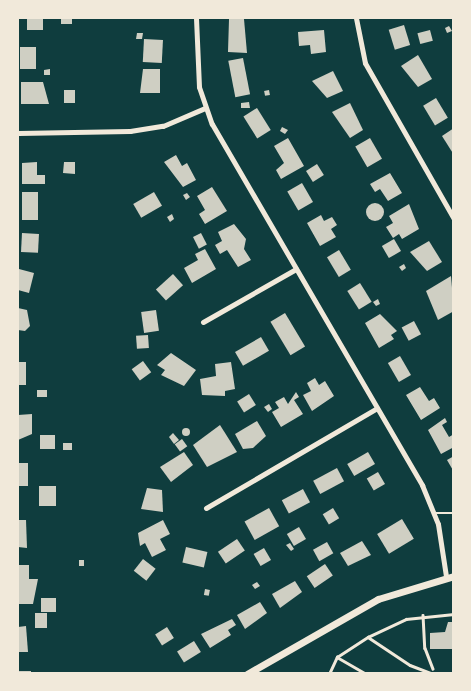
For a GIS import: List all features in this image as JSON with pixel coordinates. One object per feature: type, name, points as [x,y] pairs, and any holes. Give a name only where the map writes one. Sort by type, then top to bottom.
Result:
[{"type":"main road","points":[[247,674],[378,599],[450,576]]},
{"type":"street","points":[[196,18],[196,65],[205,108],[434,513],[450,576]]},
{"type":"street","points":[[356,18],[365,64],[454,219]]},
{"type":"street","points":[[18,133],[130,131],[163,126],[205,108]]},
{"type":"street","points":[[203,322],[296,269]]},
{"type":"street","points":[[206,508],[376,408]]},
{"type":"lane","points":[[434,513],[454,513]]},
{"type":"lane","points":[[329,674],[337,658],[368,637],[423,615],[454,614]]},
{"type":"lane","points":[[423,615],[425,648],[433,672]]},
{"type":"lane","points":[[368,637],[410,665],[433,672]]},
{"type":"lane","points":[[337,658],[366,674]]},
{"type":"building","points":[[27,18],[43,18],[43,30],[27,30]]},
{"type":"building","points":[[61,18],[72,18],[72,24],[61,24]]},
{"type":"building","points":[[229,19],[244,19],[247,53],[228,52]]},
{"type":"building","points":[[404,25],[410,45],[395,50],[389,30]]},
{"type":"building","points":[[449,26],[452,31],[447,33],[445,28]]},
{"type":"building","points":[[324,30],[326,52],[311,54],[310,45],[299,46],[298,32]]},
{"type":"building","points":[[430,30],[433,41],[420,44],[417,33]]},
{"type":"building","points":[[137,33],[143,33],[142,39],[136,39]]},
{"type":"building","points":[[144,39],[163,40],[162,63],[143,62]]},
{"type":"building","points":[[20,47],[36,47],[36,69],[20,69]]},
{"type":"building","points":[[418,55],[432,79],[418,87],[401,66]]},
{"type":"building","points":[[243,58],[250,94],[235,97],[228,61]]},
{"type":"building","points":[[50,69],[50,75],[44,75],[44,70]]},
{"type":"building","points":[[143,69],[160,69],[160,93],[140,93]]},
{"type":"building","points":[[333,71],[343,91],[327,98],[312,81]]},
{"type":"building","points":[[21,82],[43,82],[49,104],[21,104]]},
{"type":"building","points":[[64,90],[75,90],[75,103],[64,103]]},
{"type":"building","points":[[269,90],[270,95],[265,96],[264,91]]},
{"type":"building","points":[[436,98],[448,118],[435,125],[423,106]]},
{"type":"building","points":[[249,102],[250,108],[241,108],[241,103]]},
{"type":"building","points":[[350,103],[363,130],[350,138],[332,112]]},
{"type":"building","points":[[257,108],[271,130],[257,139],[243,116]]},
{"type":"building","points":[[282,127],[288,130],[285,134],[280,131]]},
{"type":"building","points":[[454,128],[454,155],[442,136]]},
{"type":"building","points":[[288,138],[304,166],[281,179],[276,170],[284,163],[274,146]]},
{"type":"building","points":[[370,138],[382,159],[367,167],[355,146]]},
{"type":"building","points":[[176,155],[182,166],[187,163],[196,180],[183,187],[164,162]]},
{"type":"building","points":[[37,162],[37,175],[45,175],[45,184],[22,184],[22,163]]},
{"type":"building","points":[[64,162],[75,162],[75,174],[63,173]]},
{"type":"building","points":[[317,164],[324,175],[313,182],[306,171]]},
{"type":"building","points":[[390,173],[402,193],[388,201],[380,189],[375,192],[370,184]]},
{"type":"building","points":[[302,183],[313,202],[298,211],[287,192]]},
{"type":"building","points":[[212,187],[227,211],[205,224],[199,214],[205,210],[197,196]]},
{"type":"building","points":[[22,192],[38,192],[38,220],[22,220]]},
{"type":"building","points":[[154,192],[162,206],[141,218],[133,204]]},
{"type":"building","points":[[187,193],[190,197],[186,200],[183,195]]},
{"type":"building","points":[[375,203],[381,206],[384,212],[381,218],[375,221],[369,218],[366,212],[369,206]]},
{"type":"building","points":[[409,204],[419,229],[402,239],[399,234],[393,238],[386,227],[393,223],[389,216]]},
{"type":"building","points":[[172,214],[174,219],[170,222],[167,217]]},
{"type":"building","points":[[321,215],[324,221],[332,217],[337,225],[331,229],[336,237],[320,246],[307,223]]},
{"type":"building","points":[[234,224],[246,239],[244,249],[251,260],[238,267],[227,250],[220,254],[215,245],[222,241],[218,232]]},
{"type":"building","points":[[22,233],[39,234],[38,253],[21,252]]},
{"type":"building","points":[[201,233],[207,245],[199,249],[193,237]]},
{"type":"building","points":[[394,239],[401,251],[389,258],[382,246]]},
{"type":"building","points":[[429,241],[442,262],[427,271],[410,252]]},
{"type":"building","points":[[205,249],[216,269],[192,283],[184,268],[198,260],[195,254]]},
{"type":"building","points":[[339,250],[351,270],[339,277],[327,257]]},
{"type":"building","points":[[404,264],[406,268],[402,271],[399,267]]},
{"type":"building","points":[[19,269],[34,273],[29,293],[18,290]]},
{"type":"building","points":[[173,274],[183,285],[166,301],[156,289]]},
{"type":"building","points":[[451,276],[454,311],[438,320],[426,291]]},
{"type":"building","points":[[360,283],[372,302],[359,310],[347,291]]},
{"type":"building","points":[[378,299],[380,304],[376,306],[373,302]]},
{"type":"building","points":[[18,308],[27,310],[30,326],[25,331],[18,330]]},
{"type":"building","points":[[156,310],[159,331],[144,333],[141,312]]},
{"type":"building","points":[[285,313],[305,346],[291,355],[270,322]]},
{"type":"building","points":[[380,314],[397,331],[391,335],[394,339],[379,348],[365,323]]},
{"type":"building","points":[[414,321],[421,334],[409,341],[402,328]]},
{"type":"building","points":[[148,335],[149,348],[137,349],[136,336]]},
{"type":"building","points":[[261,337],[269,351],[243,366],[235,352]]},
{"type":"building","points":[[171,353],[196,370],[184,386],[161,375],[165,370],[157,365]]},
{"type":"building","points":[[400,356],[411,375],[399,382],[388,363]]},
{"type":"building","points":[[143,361],[151,372],[140,381],[132,369]]},
{"type":"building","points":[[18,362],[26,362],[26,385],[18,385]]},
{"type":"building","points":[[231,362],[235,389],[225,391],[225,396],[202,395],[200,379],[216,376],[215,364]]},
{"type":"building","points":[[315,378],[319,385],[325,381],[334,396],[312,411],[303,395],[311,391],[307,383]]},
{"type":"building","points":[[420,387],[429,401],[434,398],[440,408],[421,420],[406,395]]},
{"type":"building","points":[[37,390],[47,390],[47,397],[37,397]]},
{"type":"building","points":[[296,392],[299,397],[294,400],[303,414],[281,427],[272,412],[279,408],[275,402],[284,397],[288,404]]},
{"type":"building","points":[[249,394],[256,405],[244,412],[237,401]]},
{"type":"building","points":[[269,404],[272,409],[268,412],[264,407]]},
{"type":"building","points":[[32,414],[32,434],[18,440],[18,415]]},
{"type":"building","points":[[445,418],[447,422],[442,425],[449,437],[454,434],[454,447],[441,454],[428,430]]},
{"type":"building","points":[[257,421],[266,436],[253,448],[243,449],[235,434]]},
{"type":"building","points":[[220,425],[237,452],[207,467],[193,445]]},
{"type":"building","points":[[186,428],[190,432],[186,436],[182,432]]},
{"type":"building","points":[[173,433],[179,440],[174,444],[169,437]]},
{"type":"building","points":[[40,435],[55,435],[55,449],[40,449]]},
{"type":"building","points":[[182,439],[187,446],[180,452],[175,444]]},
{"type":"building","points":[[63,443],[72,443],[72,450],[63,450]]},
{"type":"building","points":[[184,452],[193,465],[171,482],[160,467]]},
{"type":"building","points":[[368,452],[375,464],[354,476],[347,464]]},
{"type":"building","points":[[454,456],[454,472],[447,460]]},
{"type":"building","points":[[18,463],[28,463],[28,486],[18,486]]},
{"type":"building","points":[[337,468],[344,481],[320,494],[313,481]]},
{"type":"building","points":[[378,472],[385,484],[374,491],[367,479]]},
{"type":"building","points":[[39,486],[56,486],[56,506],[39,506]]},
{"type":"building","points":[[147,488],[162,490],[163,512],[141,509]]},
{"type":"building","points":[[303,489],[310,502],[289,514],[282,500]]},
{"type":"building","points":[[269,508],[279,526],[255,540],[245,522]]},
{"type":"building","points":[[333,508],[339,518],[329,524],[323,514]]},
{"type":"building","points":[[402,519],[414,539],[389,554],[377,534]]},
{"type":"building","points":[[18,520],[26,520],[27,548],[18,547]]},
{"type":"building","points":[[163,520],[170,534],[160,539],[166,550],[152,557],[145,543],[140,546],[138,533]]},
{"type":"building","points":[[299,527],[306,539],[294,546],[287,534]]},
{"type":"building","points":[[237,539],[245,551],[226,563],[218,552]]},
{"type":"building","points":[[362,541],[371,555],[348,566],[340,553]]},
{"type":"building","points":[[327,542],[333,553],[319,561],[313,550]]},
{"type":"building","points":[[290,543],[294,549],[291,551],[286,545]]},
{"type":"building","points":[[186,547],[207,552],[204,568],[182,563]]},
{"type":"building","points":[[264,548],[271,560],[261,566],[254,554]]},
{"type":"building","points":[[143,559],[156,569],[146,581],[134,571]]},
{"type":"building","points":[[79,560],[84,560],[84,566],[79,566]]},
{"type":"building","points":[[325,564],[333,576],[315,588],[307,576]]},
{"type":"building","points":[[18,565],[29,565],[29,579],[38,579],[33,604],[19,604]]},
{"type":"building","points":[[295,581],[302,592],[280,608],[272,594]]},
{"type":"building","points":[[257,582],[260,586],[255,589],[252,585]]},
{"type":"building","points":[[205,589],[210,590],[209,596],[204,595]]},
{"type":"building","points":[[41,598],[56,598],[56,612],[41,612]]},
{"type":"building","points":[[260,602],[267,613],[245,629],[237,615]]},
{"type":"building","points":[[35,613],[47,613],[47,628],[35,628]]},
{"type":"building","points":[[232,619],[236,625],[228,630],[231,635],[210,648],[201,634]]},
{"type":"building","points":[[448,622],[454,622],[454,649],[430,649],[430,633],[445,632]]},
{"type":"building","points":[[26,626],[28,652],[18,652],[18,627]]},
{"type":"building","points":[[167,627],[174,638],[162,645],[155,634]]},
{"type":"building","points":[[194,641],[201,652],[184,663],[177,652]]},
{"type":"building","points":[[18,671],[31,671],[31,674],[18,674]]}]
